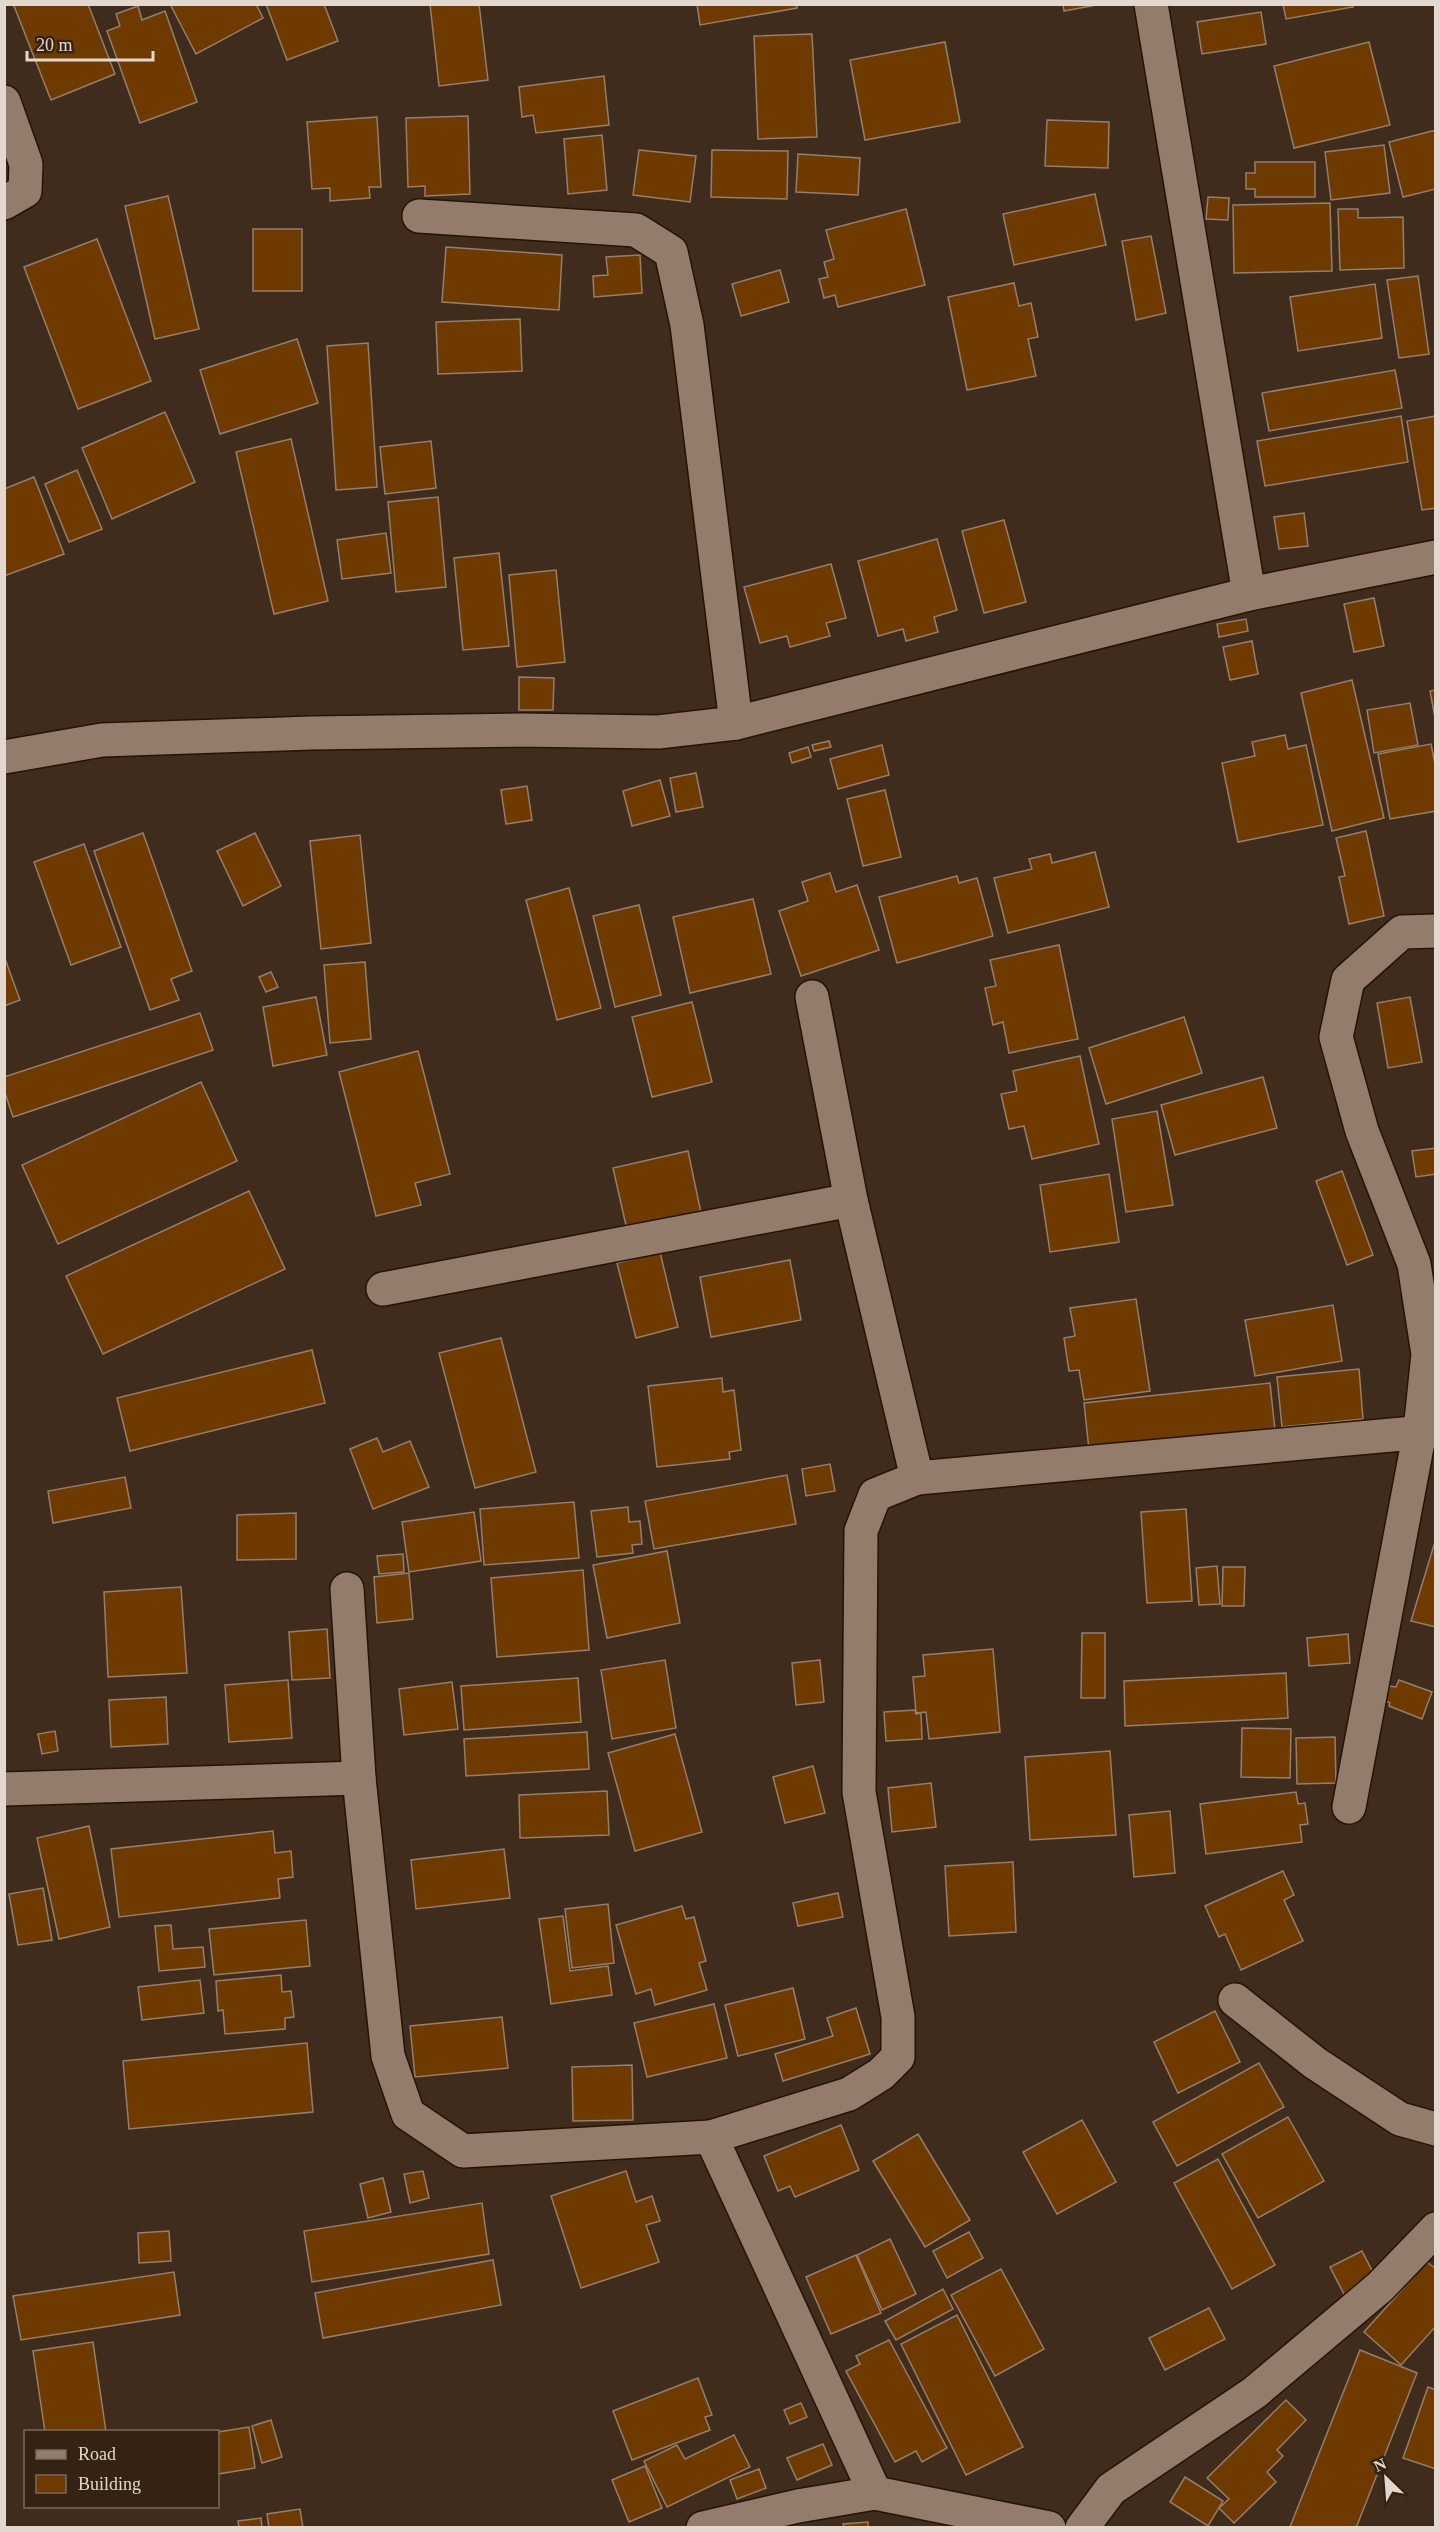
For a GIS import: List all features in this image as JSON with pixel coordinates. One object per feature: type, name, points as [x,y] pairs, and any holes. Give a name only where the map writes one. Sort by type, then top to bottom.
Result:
[{"type":"street","points":[[1151,4],[1250,594]]},
{"type":"street","points":[[4,102],[26,164],[25,191],[4,203]]},
{"type":"street","points":[[419,216],[636,230],[670,252],[687,325],[736,723]]},
{"type":"street","points":[[4,757],[102,740],[310,733],[520,730],[658,732],[736,723],[1250,594],[1436,557]]},
{"type":"street","points":[[1349,1807],[1428,1431],[1428,1354],[1414,1264],[1362,1131],[1336,1037],[1348,980],[1402,932],[1436,931]]},
{"type":"street","points":[[812,997],[851,1200],[917,1478]]},
{"type":"street","points":[[383,1290],[851,1200]]},
{"type":"street","points":[[347,1589],[359,1778],[388,2056],[408,2114],[463,2151],[711,2137],[849,2094],[881,2074],[898,2056],[898,2017],[859,1792],[861,1531],[875,1495],[917,1478],[1428,1431]]},
{"type":"street","points":[[4,1789],[359,1778]]},
{"type":"street","points":[[1235,2000],[1315,2063],[1400,2119],[1436,2129]]},
{"type":"street","points":[[711,2137],[875,2493]]},
{"type":"street","points":[[1082,2528],[1111,2489],[1254,2393],[1380,2287],[1436,2229]]},
{"type":"street","points":[[703,2528],[798,2506],[875,2493],[1049,2528]]},
{"type":"building","points":[[17,4],[88,4],[115,74],[51,100],[14,6]]},
{"type":"building","points":[[170,4],[256,4],[263,18],[196,54]]},
{"type":"building","points":[[266,4],[324,4],[338,41],[287,60]]},
{"type":"building","points":[[430,4],[479,4],[488,80],[439,86]]},
{"type":"building","points":[[697,4],[797,4],[797,8],[700,25]]},
{"type":"building","points":[[1063,4],[1102,4],[1064,11]]},
{"type":"building","points":[[1283,4],[1352,4],[1353,7],[1286,19]]},
{"type":"building","points":[[138,6],[142,20],[165,11],[197,102],[140,123],[107,31],[120,26],[116,14]]},
{"type":"building","points":[[1261,12],[1266,44],[1202,54],[1197,22]]},
{"type":"building","points":[[812,34],[817,137],[758,139],[754,36]]},
{"type":"building","points":[[945,42],[960,122],[865,140],[850,60]]},
{"type":"building","points":[[1369,42],[1390,125],[1294,148],[1274,66]]},
{"type":"building","points":[[604,76],[609,125],[536,133],[533,115],[522,117],[519,87]]},
{"type":"building","points":[[468,116],[470,194],[425,196],[425,186],[408,187],[406,118]]},
{"type":"building","points":[[377,117],[381,187],[369,187],[370,198],[330,201],[330,188],[312,189],[307,122]]},
{"type":"building","points":[[1047,120],[1109,122],[1108,168],[1045,166]]},
{"type":"building","points":[[1436,130],[1436,189],[1403,197],[1389,142]]},
{"type":"building","points":[[602,135],[607,190],[568,194],[564,139]]},
{"type":"building","points":[[1384,145],[1390,193],[1331,200],[1325,152]]},
{"type":"building","points":[[639,150],[696,156],[690,202],[633,195]]},
{"type":"building","points":[[712,150],[788,151],[787,199],[711,197]]},
{"type":"building","points":[[798,154],[860,158],[858,195],[796,192]]},
{"type":"building","points":[[1255,162],[1315,162],[1315,197],[1255,197],[1255,189],[1246,189],[1246,173],[1255,173]]},
{"type":"building","points":[[1095,194],[1106,245],[1014,265],[1003,214]]},
{"type":"building","points":[[168,196],[199,329],[155,339],[125,206]]},
{"type":"building","points":[[1208,197],[1229,198],[1228,220],[1206,219]]},
{"type":"building","points":[[1330,203],[1332,271],[1234,273],[1233,205]]},
{"type":"building","points":[[906,209],[925,285],[838,307],[835,295],[824,298],[819,279],[828,277],[824,262],[834,259],[826,230]]},
{"type":"building","points":[[1338,209],[1358,209],[1358,218],[1403,217],[1404,268],[1340,270]]},
{"type":"building","points":[[253,229],[302,229],[302,291],[253,291]]},
{"type":"building","points":[[1151,236],[1166,313],[1136,320],[1122,241]]},
{"type":"building","points":[[97,239],[151,381],[78,409],[24,267]]},
{"type":"building","points":[[446,247],[562,255],[559,310],[442,302]]},
{"type":"building","points":[[640,255],[642,293],[594,297],[593,276],[608,275],[606,257]]},
{"type":"building","points":[[780,270],[789,302],[741,316],[732,284]]},
{"type":"building","points":[[1418,276],[1429,354],[1399,358],[1387,280]]},
{"type":"building","points":[[1014,283],[1019,306],[1031,303],[1038,337],[1028,339],[1036,376],[967,390],[948,297]]},
{"type":"building","points":[[1375,284],[1382,338],[1298,351],[1290,297]]},
{"type":"building","points":[[520,319],[522,371],[438,374],[436,322]]},
{"type":"building","points":[[297,339],[318,403],[220,434],[200,370]]},
{"type":"building","points":[[368,343],[377,487],[336,490],[327,346]]},
{"type":"building","points":[[1395,370],[1402,408],[1269,431],[1262,393]]},
{"type":"building","points":[[165,412],[195,482],[112,519],[82,448]]},
{"type":"building","points":[[1401,416],[1408,462],[1265,486],[1257,441]]},
{"type":"building","points":[[1436,416],[1436,508],[1422,510],[1407,421]]},
{"type":"building","points":[[291,439],[328,601],[274,614],[236,452]]},
{"type":"building","points":[[431,441],[436,488],[385,494],[380,447]]},
{"type":"building","points":[[77,470],[102,529],[69,542],[45,484]]},
{"type":"building","points":[[34,477],[64,554],[4,576],[4,489]]},
{"type":"building","points":[[438,497],[446,587],[396,592],[388,502]]},
{"type":"building","points":[[1304,513],[1308,546],[1279,549],[1274,517]]},
{"type":"building","points":[[1004,520],[1026,602],[984,613],[962,531]]},
{"type":"building","points":[[386,533],[391,573],[342,579],[337,540]]},
{"type":"building","points":[[937,539],[957,610],[934,617],[938,632],[906,641],[903,629],[878,636],[858,561]]},
{"type":"building","points":[[499,553],[509,646],[463,650],[454,558]]},
{"type":"building","points":[[831,564],[846,618],[826,623],[830,636],[790,647],[787,636],[760,643],[744,587]]},
{"type":"building","points":[[556,570],[565,662],[517,667],[509,575]]},
{"type":"building","points":[[1374,598],[1384,646],[1354,652],[1344,604]]},
{"type":"building","points":[[1246,619],[1248,631],[1219,637],[1217,624]]},
{"type":"building","points":[[1252,641],[1258,674],[1230,680],[1223,647]]},
{"type":"building","points":[[519,677],[554,678],[553,710],[519,710]]},
{"type":"building","points":[[1352,680],[1384,818],[1332,831],[1301,693]]},
{"type":"building","points":[[1436,690],[1436,723],[1430,691]]},
{"type":"building","points":[[1410,703],[1418,745],[1374,753],[1367,710]]},
{"type":"building","points":[[1285,735],[1288,749],[1306,745],[1323,825],[1238,842],[1222,763],[1255,756],[1252,742]]},
{"type":"building","points":[[829,741],[831,747],[814,751],[812,745]]},
{"type":"building","points":[[1431,744],[1436,769],[1436,811],[1390,819],[1378,754]]},
{"type":"building","points":[[882,745],[889,775],[838,789],[830,759]]},
{"type":"building","points":[[808,747],[811,757],[792,763],[789,753]]},
{"type":"building","points":[[696,773],[703,807],[676,812],[670,778]]},
{"type":"building","points":[[660,780],[670,816],[632,826],[623,791]]},
{"type":"building","points":[[527,786],[532,820],[506,824],[501,790]]},
{"type":"building","points":[[885,790],[901,857],[863,866],[847,799]]},
{"type":"building","points":[[1366,831],[1384,916],[1349,924],[1339,877],[1345,876],[1336,838]]},
{"type":"building","points":[[143,833],[192,971],[171,979],[179,1000],[150,1010],[94,851]]},
{"type":"building","points":[[255,833],[281,886],[243,906],[217,851]]},
{"type":"building","points":[[360,835],[371,943],[321,949],[310,841]]},
{"type":"building","points":[[84,844],[121,947],[71,965],[34,862]]},
{"type":"building","points":[[1095,852],[1109,907],[1008,933],[994,878],[1032,869],[1029,859],[1050,854],[1052,863]]},
{"type":"building","points":[[830,873],[836,892],[857,885],[879,950],[801,976],[779,911],[808,901],[802,882]]},
{"type":"building","points":[[957,876],[959,883],[977,878],[993,936],[897,963],[879,897]]},
{"type":"building","points":[[569,888],[601,1008],[557,1020],[526,900]]},
{"type":"building","points":[[753,899],[771,974],[690,993],[673,917]]},
{"type":"building","points":[[639,905],[661,995],[615,1007],[593,916]]},
{"type":"building","points":[[1059,945],[1078,1039],[1009,1053],[1003,1022],[993,1025],[985,988],[996,986],[990,960]]},
{"type":"building","points":[[4,956],[20,1000],[4,1006]]},
{"type":"building","points":[[365,962],[371,1039],[330,1043],[324,965]]},
{"type":"building","points":[[271,972],[278,987],[266,992],[259,977]]},
{"type":"building","points":[[316,997],[327,1055],[273,1066],[263,1007]]},
{"type":"building","points":[[1410,997],[1422,1062],[1388,1068],[1377,1003]]},
{"type":"building","points":[[692,1002],[712,1082],[652,1097],[632,1017]]},
{"type":"building","points":[[200,1013],[213,1050],[13,1117],[4,1090],[4,1077]]},
{"type":"building","points":[[1184,1017],[1202,1073],[1106,1104],[1089,1048]]},
{"type":"building","points":[[418,1051],[450,1174],[415,1183],[421,1205],[376,1216],[339,1072]]},
{"type":"building","points":[[1080,1056],[1099,1144],[1032,1159],[1024,1126],[1009,1129],[1001,1094],[1017,1091],[1013,1071]]},
{"type":"building","points":[[1263,1077],[1277,1128],[1175,1155],[1161,1105]]},
{"type":"building","points":[[201,1082],[237,1161],[58,1244],[22,1165]]},
{"type":"building","points":[[1157,1111],[1173,1205],[1126,1212],[1112,1119]]},
{"type":"building","points":[[1436,1148],[1436,1174],[1416,1177],[1412,1151]]},
{"type":"building","points":[[688,1151],[701,1213],[627,1230],[613,1168]]},
{"type":"building","points":[[1342,1171],[1373,1255],[1347,1265],[1316,1181]]},
{"type":"building","points":[[1109,1174],[1119,1242],[1050,1252],[1040,1185]]},
{"type":"building","points":[[249,1191],[285,1269],[103,1354],[66,1276]]},
{"type":"building","points":[[660,1252],[678,1327],[636,1338],[617,1263]]},
{"type":"building","points":[[790,1260],[801,1320],[711,1337],[700,1277]]},
{"type":"building","points":[[1136,1299],[1150,1391],[1084,1400],[1079,1370],[1069,1371],[1064,1338],[1075,1336],[1070,1308]]},
{"type":"building","points":[[1333,1305],[1342,1361],[1255,1376],[1245,1320]]},
{"type":"building","points":[[501,1338],[536,1472],[475,1488],[439,1353]]},
{"type":"building","points":[[312,1350],[325,1403],[130,1451],[117,1398]]},
{"type":"building","points":[[1359,1369],[1363,1419],[1282,1427],[1277,1377]]},
{"type":"building","points":[[722,1378],[723,1392],[734,1390],[741,1450],[729,1452],[730,1459],[657,1467],[648,1386]]},
{"type":"building","points":[[1270,1383],[1275,1430],[1089,1450],[1084,1403]]},
{"type":"building","points":[[377,1438],[383,1452],[410,1441],[429,1487],[373,1509],[350,1449]]},
{"type":"building","points":[[830,1464],[835,1491],[806,1496],[802,1469]]},
{"type":"building","points":[[787,1475],[796,1524],[654,1549],[645,1501]]},
{"type":"building","points":[[125,1477],[131,1508],[53,1523],[48,1491]]},
{"type":"building","points":[[574,1502],[579,1558],[484,1565],[480,1509]]},
{"type":"building","points":[[628,1507],[629,1522],[640,1521],[642,1544],[632,1545],[633,1553],[597,1557],[591,1511]]},
{"type":"building","points":[[1186,1509],[1192,1601],[1147,1603],[1141,1512]]},
{"type":"building","points":[[474,1512],[481,1561],[409,1572],[402,1522]]},
{"type":"building","points":[[296,1513],[296,1559],[237,1560],[237,1515]]},
{"type":"building","points":[[1434,1545],[1436,1545],[1436,1627],[1411,1621]]},
{"type":"building","points":[[667,1551],[680,1623],[607,1638],[593,1565]]},
{"type":"building","points":[[403,1554],[404,1572],[379,1574],[377,1556]]},
{"type":"building","points":[[1217,1566],[1220,1604],[1199,1605],[1196,1568]]},
{"type":"building","points":[[1223,1567],[1245,1567],[1244,1606],[1222,1606]]},
{"type":"building","points":[[583,1570],[589,1650],[497,1657],[491,1578]]},
{"type":"building","points":[[409,1573],[413,1619],[377,1623],[374,1577]]},
{"type":"building","points":[[181,1587],[187,1673],[108,1677],[104,1592]]},
{"type":"building","points":[[327,1629],[330,1678],[292,1680],[289,1632]]},
{"type":"building","points":[[1082,1633],[1105,1633],[1105,1698],[1081,1698]]},
{"type":"building","points":[[1348,1634],[1350,1663],[1309,1666],[1307,1638]]},
{"type":"building","points":[[993,1649],[1000,1732],[929,1739],[926,1712],[916,1713],[913,1677],[925,1676],[923,1655]]},
{"type":"building","points":[[665,1660],[676,1728],[612,1739],[601,1670]]},
{"type":"building","points":[[820,1660],[824,1702],[796,1705],[792,1663]]},
{"type":"building","points":[[1286,1673],[1288,1718],[1125,1726],[1124,1681]]},
{"type":"building","points":[[578,1678],[581,1722],[464,1730],[461,1686]]},
{"type":"building","points":[[288,1680],[292,1738],[229,1742],[225,1685]]},
{"type":"building","points":[[1399,1680],[1432,1692],[1422,1719],[1389,1706],[1390,1703],[1384,1700],[1390,1686],[1396,1687]]},
{"type":"building","points":[[452,1682],[458,1729],[404,1735],[399,1689]]},
{"type":"building","points":[[166,1697],[168,1744],[111,1747],[109,1700]]},
{"type":"building","points":[[915,1710],[916,1714],[921,1713],[922,1739],[886,1741],[884,1712]]},
{"type":"building","points":[[1242,1728],[1291,1729],[1290,1778],[1241,1777]]},
{"type":"building","points":[[55,1731],[58,1751],[42,1754],[38,1734]]},
{"type":"building","points":[[587,1732],[589,1769],[466,1776],[464,1739]]},
{"type":"building","points":[[675,1734],[702,1832],[635,1851],[608,1753]]},
{"type":"building","points":[[1335,1737],[1336,1783],[1297,1784],[1296,1738]]},
{"type":"building","points":[[1110,1751],[1116,1835],[1030,1840],[1025,1757]]},
{"type":"building","points":[[813,1766],[825,1813],[785,1823],[773,1777]]},
{"type":"building","points":[[931,1783],[936,1827],[892,1832],[888,1788]]},
{"type":"building","points":[[607,1791],[609,1835],[520,1838],[519,1795]]},
{"type":"building","points":[[1296,1792],[1298,1804],[1305,1803],[1308,1824],[1300,1825],[1302,1842],[1206,1854],[1200,1804]]},
{"type":"building","points":[[1170,1811],[1175,1873],[1134,1877],[1129,1815]]},
{"type":"building","points":[[89,1826],[110,1927],[59,1939],[37,1838]]},
{"type":"building","points":[[273,1831],[275,1853],[291,1851],[293,1877],[278,1879],[280,1898],[119,1917],[111,1849]]},
{"type":"building","points":[[504,1849],[510,1898],[416,1909],[411,1860]]},
{"type":"building","points":[[1013,1862],[1016,1932],[949,1936],[945,1866]]},
{"type":"building","points":[[1283,1871],[1294,1895],[1284,1900],[1303,1941],[1241,1970],[1225,1934],[1219,1937],[1205,1906]]},
{"type":"building","points":[[43,1888],[52,1940],[18,1945],[9,1894]]},
{"type":"building","points":[[838,1893],[843,1917],[798,1926],[793,1903]]},
{"type":"building","points":[[608,1904],[614,1963],[572,1968],[565,1909]]},
{"type":"building","points":[[682,1906],[686,1919],[694,1917],[706,1961],[699,1963],[707,1990],[655,2005],[651,1989],[636,1994],[616,1925]]},
{"type":"building","points":[[563,1916],[570,1971],[608,1966],[612,1995],[551,2004],[539,1919]]},
{"type":"building","points":[[306,1920],[310,1966],[214,1975],[209,1929]]},
{"type":"building","points":[[171,1925],[173,1949],[203,1947],[205,1967],[159,1971],[155,1926]]},
{"type":"building","points":[[281,1975],[282,1992],[291,1991],[294,2017],[285,2018],[285,2029],[225,2034],[223,2010],[218,2011],[216,1981]]},
{"type":"building","points":[[200,1980],[204,2013],[142,2020],[138,1987]]},
{"type":"building","points":[[793,1988],[805,2039],[738,2056],[725,2005]]},
{"type":"building","points":[[714,2004],[727,2058],[647,2077],[634,2023]]},
{"type":"building","points":[[856,2008],[870,2054],[783,2081],[775,2054],[833,2036],[827,2018]]},
{"type":"building","points":[[1215,2011],[1240,2062],[1178,2093],[1154,2042]]},
{"type":"building","points":[[502,2017],[508,2068],[415,2077],[410,2026]]},
{"type":"building","points":[[307,2043],[313,2112],[129,2129],[123,2061]]},
{"type":"building","points":[[1259,2063],[1284,2107],[1177,2166],[1153,2122]]},
{"type":"building","points":[[632,2065],[633,2120],[573,2121],[572,2067]]},
{"type":"building","points":[[1288,2117],[1324,2181],[1258,2218],[1222,2154]]},
{"type":"building","points":[[1082,2120],[1116,2182],[1057,2214],[1023,2152]]},
{"type":"building","points":[[841,2125],[859,2170],[795,2197],[790,2186],[778,2191],[764,2156]]},
{"type":"building","points":[[918,2134],[970,2220],[925,2247],[873,2161]]},
{"type":"building","points":[[1218,2159],[1275,2265],[1232,2289],[1174,2183]]},
{"type":"building","points":[[423,2171],[429,2198],[410,2203],[404,2174]]},
{"type":"building","points":[[626,2171],[636,2202],[652,2196],[660,2221],[646,2225],[659,2262],[581,2288],[551,2196]]},
{"type":"building","points":[[383,2178],[391,2212],[368,2218],[360,2184]]},
{"type":"building","points":[[482,2203],[489,2254],[312,2282],[304,2231]]},
{"type":"building","points":[[169,2231],[171,2261],[139,2263],[138,2233]]},
{"type":"building","points":[[969,2232],[983,2258],[947,2278],[933,2251]]},
{"type":"building","points":[[890,2239],[916,2294],[882,2310],[857,2255]]},
{"type":"building","points":[[1362,2251],[1378,2282],[1346,2298],[1330,2267]]},
{"type":"building","points":[[856,2255],[881,2313],[831,2334],[806,2277]]},
{"type":"building","points":[[493,2260],[501,2305],[323,2338],[315,2293]]},
{"type":"building","points":[[1427,2262],[1436,2269],[1436,2326],[1401,2365],[1364,2332]]},
{"type":"building","points":[[1001,2269],[1044,2349],[995,2376],[951,2295]]},
{"type":"building","points":[[174,2272],[180,2315],[21,2340],[13,2296]]},
{"type":"building","points":[[943,2289],[953,2309],[896,2340],[885,2321]]},
{"type":"building","points":[[1209,2308],[1225,2339],[1165,2370],[1149,2338]]},
{"type":"building","points":[[957,2315],[1023,2447],[966,2475],[901,2344]]},
{"type":"building","points":[[889,2340],[947,2448],[922,2462],[916,2451],[895,2462],[846,2371],[860,2364],[856,2356]]},
{"type":"building","points":[[93,2342],[106,2430],[45,2430],[33,2351]]},
{"type":"building","points":[[1360,2350],[1417,2373],[1356,2528],[1290,2527]]},
{"type":"building","points":[[698,2378],[712,2415],[705,2417],[710,2430],[632,2460],[613,2411]]},
{"type":"building","points":[[1428,2387],[1436,2390],[1436,2469],[1403,2458]]},
{"type":"building","points":[[1286,2400],[1306,2420],[1277,2450],[1283,2456],[1267,2472],[1276,2482],[1234,2523],[1219,2508],[1229,2499],[1207,2478]]},
{"type":"building","points":[[801,2403],[807,2417],[790,2424],[784,2410]]},
{"type":"building","points":[[271,2420],[282,2457],[262,2463],[252,2426]]},
{"type":"building","points":[[249,2427],[255,2468],[219,2474],[219,2432]]},
{"type":"building","points":[[734,2435],[750,2467],[667,2507],[644,2461],[677,2445],[685,2459]]},
{"type":"building","points":[[823,2444],[832,2465],[797,2480],[787,2458]]},
{"type":"building","points":[[645,2466],[662,2508],[629,2522],[612,2480]]},
{"type":"building","points":[[759,2469],[766,2488],[737,2499],[730,2480]]},
{"type":"building","points":[[1185,2477],[1223,2501],[1208,2526],[1170,2502]]},
{"type":"building","points":[[300,2509],[303,2528],[269,2528],[267,2514]]},
{"type":"building","points":[[261,2518],[262,2528],[239,2528],[238,2521]]},
{"type":"building","points":[[868,2522],[868,2528],[844,2528],[843,2524]]}]
